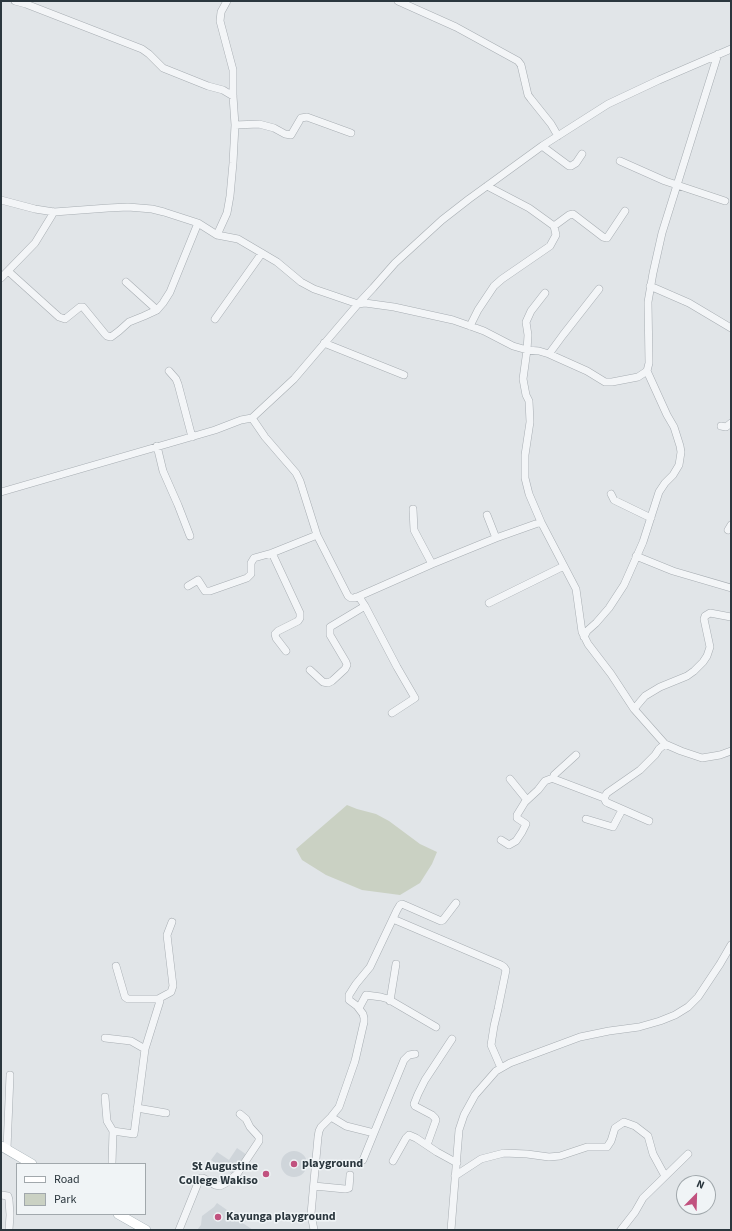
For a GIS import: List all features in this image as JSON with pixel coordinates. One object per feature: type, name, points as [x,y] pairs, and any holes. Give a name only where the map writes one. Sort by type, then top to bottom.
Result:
[{"type":"main road","points":[[4,1148],[30,1163]]},
{"type":"main road","points":[[120,1215],[146,1230]]},
{"type":"street","points":[[15,1],[142,49],[163,68],[208,86],[223,90],[233,96]]},
{"type":"street","points":[[217,235],[227,213],[228,207],[233,163],[235,125],[233,70],[220,21],[221,12],[227,1]]},
{"type":"street","points":[[398,1],[456,27],[518,61],[521,65],[528,95],[551,124],[558,136]]},
{"type":"street","points":[[1,492],[252,418],[294,379],[395,263],[442,220],[542,146],[608,104],[731,49]]},
{"type":"street","points":[[584,637],[587,631],[596,623],[614,601],[624,585],[643,542],[659,492],[679,465],[681,452],[674,427],[647,371],[649,363],[648,302],[650,286],[662,233],[718,54]]},
{"type":"street","points":[[235,125],[259,124],[291,135],[296,124],[301,118],[307,117],[351,133]]},
{"type":"street","points":[[542,146],[569,166],[576,163],[582,154]]},
{"type":"street","points":[[620,161],[651,175],[725,201]]},
{"type":"street","points":[[470,326],[478,310],[494,286],[544,250],[553,242],[556,235],[554,226],[528,208],[487,186]]},
{"type":"street","points":[[1,200],[34,209],[54,212],[108,208],[141,208],[164,212],[198,223],[217,235],[238,239],[277,262],[293,276],[308,286],[358,304],[365,303],[382,305],[453,320],[484,331],[513,346],[549,354],[587,371],[605,382],[638,377],[647,371]]},
{"type":"street","points":[[554,226],[573,214],[603,237],[607,238],[625,211]]},
{"type":"street","points":[[54,212],[35,243],[3,273],[62,318],[67,317],[80,307],[83,307],[109,337],[114,336],[129,322],[157,310],[166,300],[198,223]]},
{"type":"street","points":[[215,319],[262,253]]},
{"type":"street","points":[[126,282],[157,310]]},
{"type":"street","points":[[650,286],[689,303],[731,328]]},
{"type":"street","points":[[549,354],[598,289]]},
{"type":"street","points":[[545,293],[527,317],[526,322],[528,335],[523,379],[526,395],[529,401],[530,422],[525,455],[525,478],[529,494],[576,590],[580,625],[584,637],[634,709],[665,744],[687,754],[702,758],[720,755],[731,751]]},
{"type":"street","points":[[324,343],[404,375]]},
{"type":"street","points":[[169,371],[178,384],[192,436]]},
{"type":"street","points":[[252,418],[269,442],[296,473],[300,481],[317,535],[348,596],[353,599],[432,564],[496,538],[542,522]]},
{"type":"street","points":[[721,426],[726,427],[731,423]]},
{"type":"street","points":[[157,446],[163,471],[190,536]]},
{"type":"street","points":[[611,494],[614,500],[651,518]]},
{"type":"street","points":[[413,510],[414,530],[432,564]]},
{"type":"street","points":[[488,515],[496,538]]},
{"type":"street","points":[[188,586],[198,580],[205,591],[210,592],[247,578],[251,574],[252,560],[317,535]]},
{"type":"street","points":[[272,553],[300,613],[300,618],[298,621],[275,634],[276,638],[286,651]]},
{"type":"street","points":[[636,556],[673,571],[731,588]]},
{"type":"street","points":[[489,603],[564,566]]},
{"type":"street","points":[[356,597],[359,597],[365,606],[415,698],[392,713]]},
{"type":"street","points":[[310,670],[323,682],[328,683],[345,669],[347,665],[346,662],[330,635],[330,627],[365,606]]},
{"type":"street","points":[[634,709],[644,696],[660,687],[687,676],[703,662],[710,647],[704,619],[705,616],[710,613],[731,618]]},
{"type":"street","points":[[604,798],[607,793],[640,770],[665,744]]},
{"type":"street","points":[[501,840],[507,844],[511,844],[516,841],[525,824],[516,816],[527,800],[545,781],[553,778],[554,775],[576,756]]},
{"type":"street","points":[[553,778],[604,798],[608,804],[649,821]]},
{"type":"street","points":[[510,779],[527,800]]},
{"type":"street","points":[[586,819],[613,827],[622,810]]},
{"type":"street","points":[[314,1230],[312,1214],[319,1131],[321,1127],[332,1117],[338,1107],[358,1053],[364,1022],[364,1018],[359,1008],[349,1000],[349,995],[370,966],[397,910],[402,904],[440,921],[443,920],[456,903]]},
{"type":"street","points":[[393,919],[504,967],[506,970],[491,1045],[501,1068]]},
{"type":"street","points":[[116,966],[125,997],[128,999],[158,999],[171,992],[173,989],[168,935],[172,922]]},
{"type":"street","points":[[451,1230],[459,1130],[464,1115],[475,1095],[496,1071],[510,1063],[580,1036],[610,1030],[639,1027],[675,1015],[688,1007],[698,997],[731,945]]},
{"type":"street","points":[[390,1001],[396,964]]},
{"type":"street","points":[[359,1008],[366,995],[381,997],[436,1027]]},
{"type":"street","points":[[113,1130],[134,1134],[145,1049],[160,1001],[158,999]]},
{"type":"street","points":[[105,1038],[131,1041],[145,1049]]},
{"type":"street","points":[[427,1145],[436,1120],[432,1115],[414,1106],[414,1104],[424,1080],[452,1039]]},
{"type":"street","points":[[362,1160],[404,1060],[409,1055],[414,1054]]},
{"type":"street","points":[[4,1148],[10,1075]]},
{"type":"street","points":[[105,1097],[107,1121],[113,1130],[112,1163]]},
{"type":"street","points":[[138,1108],[166,1113]]},
{"type":"street","points":[[179,1230],[200,1178],[220,1186],[226,1183],[237,1174],[259,1141],[259,1138],[250,1128],[246,1119],[240,1114]]},
{"type":"street","points":[[332,1117],[346,1126],[374,1133]]},
{"type":"street","points":[[455,1176],[481,1158],[504,1153],[549,1157],[560,1156],[587,1147],[607,1147],[615,1128],[624,1122],[635,1126],[648,1136],[653,1154],[665,1176]]},
{"type":"street","points":[[393,1161],[409,1135],[457,1163]]},
{"type":"street","points":[[621,1230],[635,1212],[643,1198],[688,1154]]},
{"type":"street","points":[[314,1186],[345,1189],[349,1188],[350,1175]]},
{"type":"street","points":[[1,1195],[8,1196],[9,1200],[9,1230]]},
{"type":"shaded area","points":[[237,1148],[247,1155],[234,1175],[211,1160],[217,1152],[229,1160]]},
{"type":"shaded area","name":"playground","points":[[294,1151],[303,1155],[307,1164],[303,1173],[294,1177],[285,1173],[281,1164],[285,1155]]},
{"type":"shaded area","name":"Kayunga playground","points":[[217,1203],[235,1218],[253,1230],[197,1230],[201,1225],[202,1216]]},
{"type":"green space","points":[[347,805],[376,814],[389,821],[420,844],[437,852],[432,864],[420,883],[400,895],[362,890],[326,875],[302,860],[296,849]]},
{"type":"place","name":"playground","points":[[294,1164]]},
{"type":"place","name":"St Augustine College Wakiso","points":[[266,1174]]},
{"type":"place","name":"Kayunga playground","points":[[218,1217]]}]
